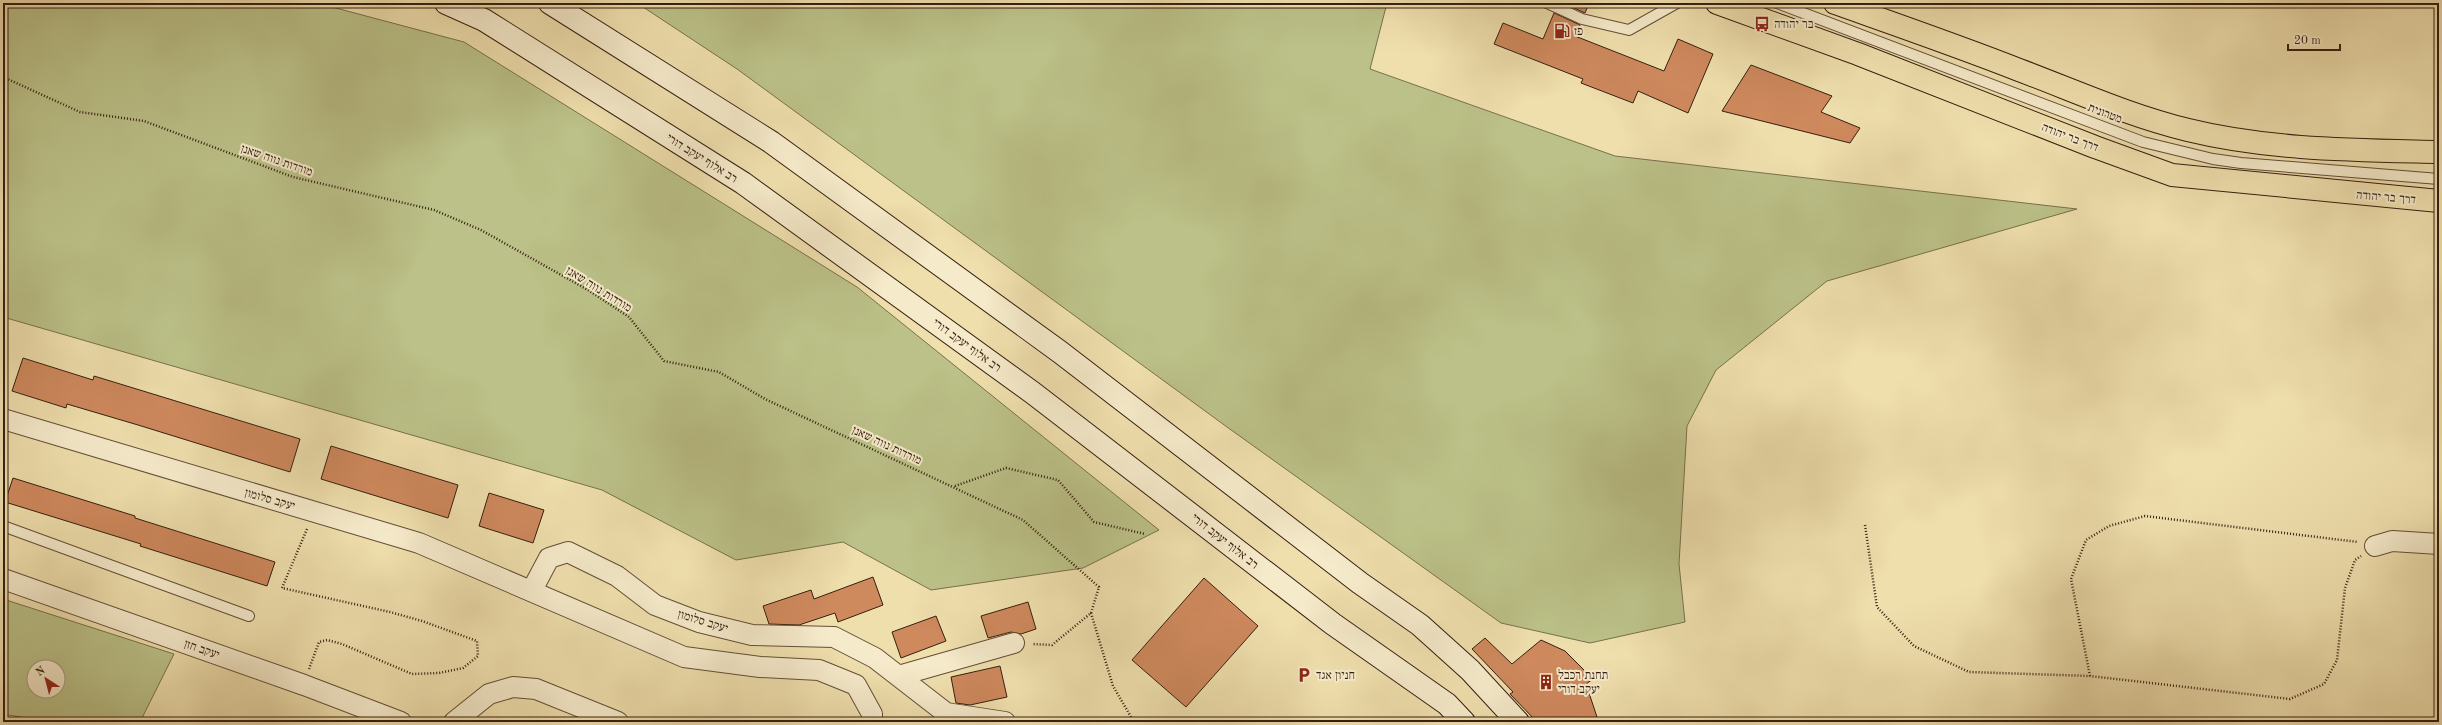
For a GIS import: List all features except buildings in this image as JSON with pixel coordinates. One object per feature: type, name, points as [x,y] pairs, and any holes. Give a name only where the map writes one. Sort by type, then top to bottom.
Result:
[{"type":"main road","name":"רב אלוף יעקב דורי","points":[[446,3],[484,20],[743,183],[1033,393],[1333,624],[1447,704],[1464,722]]},
{"type":"main road","points":[[550,3],[771,142],[1060,352],[1360,583],[1420,625],[1470,670],[1518,722]]},
{"type":"main road","name":"דרך בר יהודה","points":[[1717,3],[2172,175],[2439,201]]},
{"type":"main road","points":[[1835,3],[2017,69],[2123,111],[2189,130],[2277,144],[2361,150],[2439,152]]},
{"type":"street","name":"יעקב סלומון","points":[[3,419],[419,543],[532,590],[684,657],[760,667],[819,670],[856,685],[872,714],[872,722]]},
{"type":"street","points":[[2375,546],[2392,541],[2439,544]]},
{"type":"street","name":"יעקב סלומון","points":[[532,590],[550,558],[568,552],[617,576],[655,605],[699,622],[752,635],[834,637],[875,658],[946,713],[1005,722]]},
{"type":"street","name":"יעקב חזן","points":[[3,579],[304,685],[401,722]]},
{"type":"street","points":[[898,676],[1014,644]]},
{"type":"street","points":[[454,722],[489,694],[513,687],[536,689],[618,722]]},
{"type":"lane","points":[[1548,3],[1582,19],[1629,30],[1677,3]]},
{"type":"lane","name":"מטרונית","points":[[1777,3],[2143,142],[2213,159],[2241,163],[2439,179]]},
{"type":"lane","points":[[3,526],[249,616]]},
{"type":"path","name":"מורדות נווה שאנן","points":[[3,77],[80,112],[144,121],[293,177],[434,210],[474,227],[588,290],[629,317],[664,361],[719,372],[765,399],[954,486],[1023,520],[1099,587],[1091,614]]},
{"type":"path","points":[[954,486],[1006,468],[1058,480],[1094,522],[1145,534]]},
{"type":"path","points":[[304,685],[316,646],[319,642],[327,640],[342,644],[385,664],[412,674],[438,673],[463,668],[478,656],[477,641],[422,621],[282,588],[314,512]]},
{"type":"path","points":[[2090,676],[2071,579],[2086,540],[2109,526],[2145,516],[2347,540],[2375,546]]},
{"type":"path","points":[[1865,525],[1877,607],[1914,646],[1969,672],[2090,676],[2290,699],[2324,684],[2337,660],[2345,588],[2355,560],[2375,546]]},
{"type":"path","points":[[1014,644],[1052,645],[1091,614],[1113,686],[1134,722]]},
{"type":"green space","points":[[3,3],[317,3],[464,42],[857,287],[1159,530],[1083,568],[931,590],[843,542],[736,560],[602,490],[3,317]]},
{"type":"green space","points":[[637,3],[1387,3],[1370,69],[1615,156],[2077,209],[1827,281],[1716,370],[1687,426],[1679,564],[1685,622],[1590,643],[1501,623],[1227,427],[737,69]]},
{"type":"green space","points":[[3,599],[174,654],[140,722],[49,722],[3,714]]},
{"type":"place","name":"בר יהודה","points":[[1762,24]]},
{"type":"place","name":"פז","points":[[1562,31]]},
{"type":"place","name":"חניון אגד","points":[[1304,675]]},
{"type":"place","name":"תחנת רכבל יעקב דורי","points":[[1546,682]]}]
